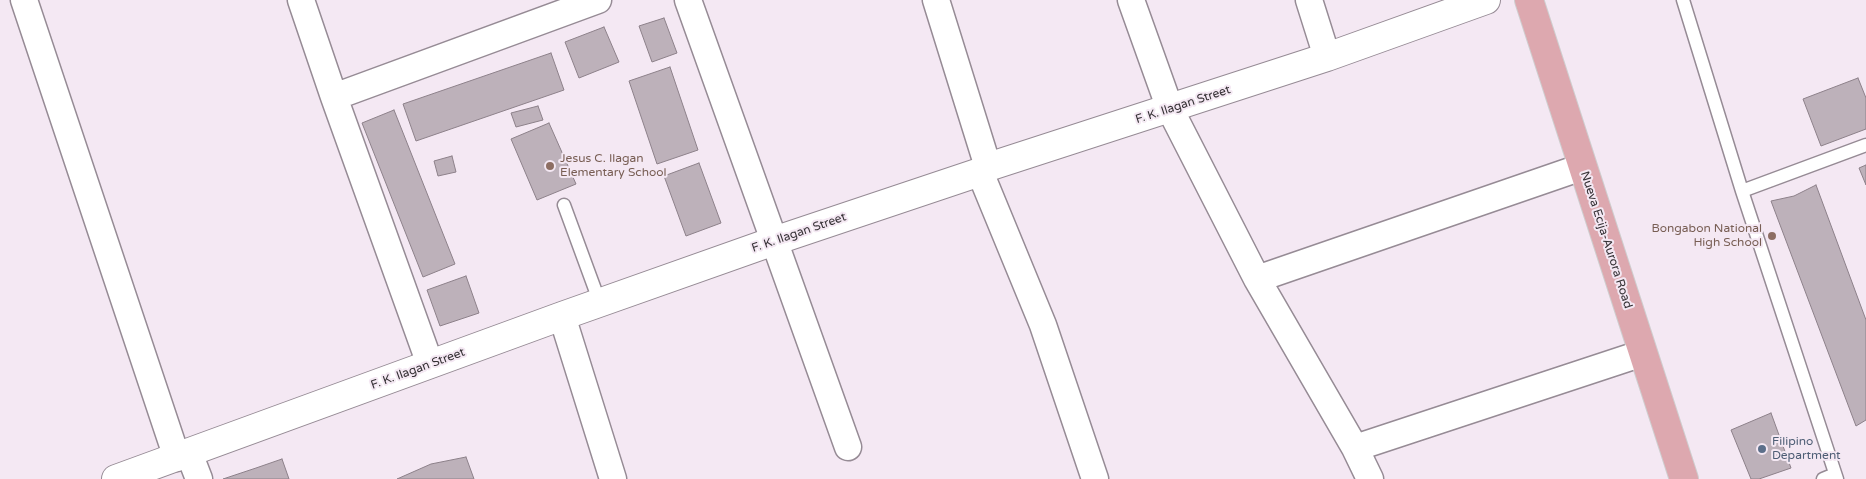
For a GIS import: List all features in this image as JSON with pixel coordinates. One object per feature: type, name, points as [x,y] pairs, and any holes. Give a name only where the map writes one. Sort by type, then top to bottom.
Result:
[{"type":"main road","name":"Nueva Ecija-Aurora Road","points":[[1529,0],[1684,479]]},
{"type":"street","points":[[24,0],[183,455],[198,479]]},
{"type":"street","points":[[301,0],[430,364]]},
{"type":"street","points":[[334,97],[598,0]]},
{"type":"street","points":[[688,0],[848,447]]},
{"type":"street","points":[[936,0],[984,170],[1043,325],[1095,479]]},
{"type":"street","points":[[1131,0],[1170,109],[1257,279],[1355,448],[1370,479]]},
{"type":"street","points":[[1309,0],[1327,57]]},
{"type":"street","name":"F. K. Ilagan Street","points":[[116,479],[562,316],[774,241],[1327,57],[1486,0]]},
{"type":"street","points":[[1257,279],[1582,167]]},
{"type":"street","points":[[562,316],[613,479]]},
{"type":"street","points":[[1355,448],[1643,353]]},
{"type":"lane","points":[[1683,0],[1831,478]]},
{"type":"lane","points":[[1742,191],[1866,145]]},
{"type":"lane","points":[[564,205],[600,303]]},
{"type":"building","points":[[664,18],[677,53],[652,62],[639,26]]},
{"type":"building","points":[[604,27],[619,62],[579,78],[565,42]]},
{"type":"building","points":[[551,53],[564,90],[416,141],[403,104]]},
{"type":"building","points":[[670,67],[698,150],[657,164],[629,81]]},
{"type":"building","points":[[1858,78],[1866,98],[1866,129],[1821,146],[1803,99]]},
{"type":"building","points":[[538,106],[543,120],[516,127],[511,113]]},
{"type":"building","points":[[394,110],[455,264],[423,277],[362,123]]},
{"type":"building","points":[[549,123],[576,184],[537,200],[511,139]]},
{"type":"building","points":[[452,156],[456,172],[438,176],[434,161]]},
{"type":"building","points":[[699,163],[721,223],[686,236],[664,176]]},
{"type":"building","points":[[1866,165],[1866,185],[1859,168]]},
{"type":"building","points":[[1816,185],[1866,320],[1866,420],[1856,426],[1771,201],[1794,196]]},
{"type":"building","points":[[466,276],[479,313],[440,326],[427,290]]},
{"type":"building","name":"Filipino Department","points":[[1771,413],[1791,468],[1759,479],[1751,479],[1731,430]]},
{"type":"building","points":[[466,457],[474,479],[397,479],[431,464]]},
{"type":"building","points":[[282,459],[289,479],[223,479],[256,468]]},
{"type":"place","name":"Jesus C. Ilagan Elementary School","points":[[550,166]]},
{"type":"place","name":"Bongabon National High School","points":[[1772,236]]},
{"type":"place","name":"Filipino Department","points":[[1762,449]]}]
